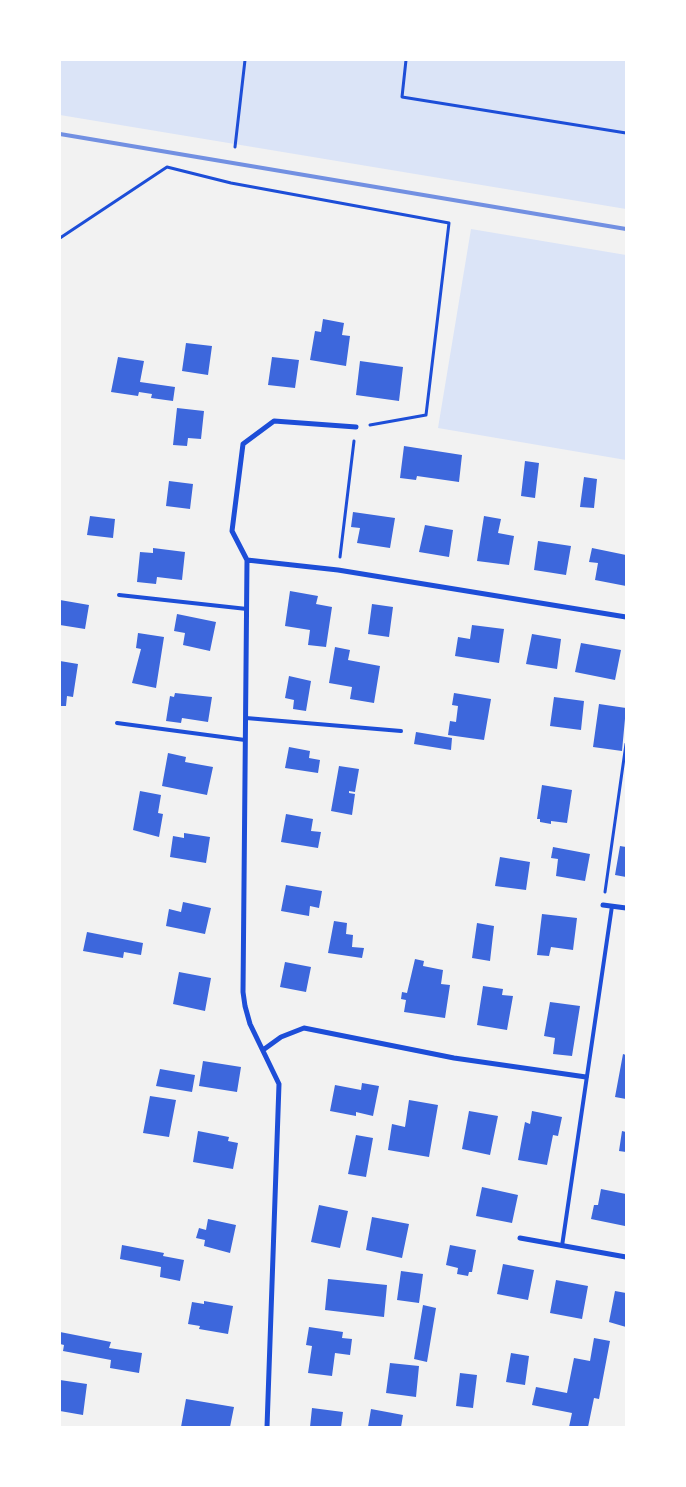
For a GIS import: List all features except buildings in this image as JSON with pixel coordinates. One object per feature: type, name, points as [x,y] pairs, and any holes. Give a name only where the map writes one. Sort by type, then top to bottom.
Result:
[{"type":"street","points":[[267,1427],[279,1084],[250,1024],[243,992],[247,560],[232,531],[243,444],[274,421],[356,427]]},
{"type":"street","points":[[247,560],[338,570],[626,617]]},
{"type":"street","points":[[603,904],[626,908]]},
{"type":"street","points":[[263,1050],[281,1037],[304,1028],[454,1058],[586,1078]]},
{"type":"street","points":[[520,1238],[626,1258]]},
{"type":"lane","points":[[119,595],[247,609]]},
{"type":"lane","points":[[246,718],[402,731]]},
{"type":"lane","points":[[117,723],[245,740]]},
{"type":"lane","points":[[562,1246],[612,906]]},
{"type":"path","points":[[235,147],[245,60]]},
{"type":"path","points":[[406,60],[402,97],[626,134]]},
{"type":"path","points":[[60,238],[167,167],[231,183],[449,223],[426,415],[356,427],[338,570]]},
{"type":"path","points":[[603,904],[626,744]]},
{"type":"shaded area","points":[[60,60],[626,60],[626,209],[60,115]]},
{"type":"shaded area","points":[[471,229],[626,255],[626,460],[438,428]]},
{"type":"railway","points":[[60,134],[626,229]]}]
